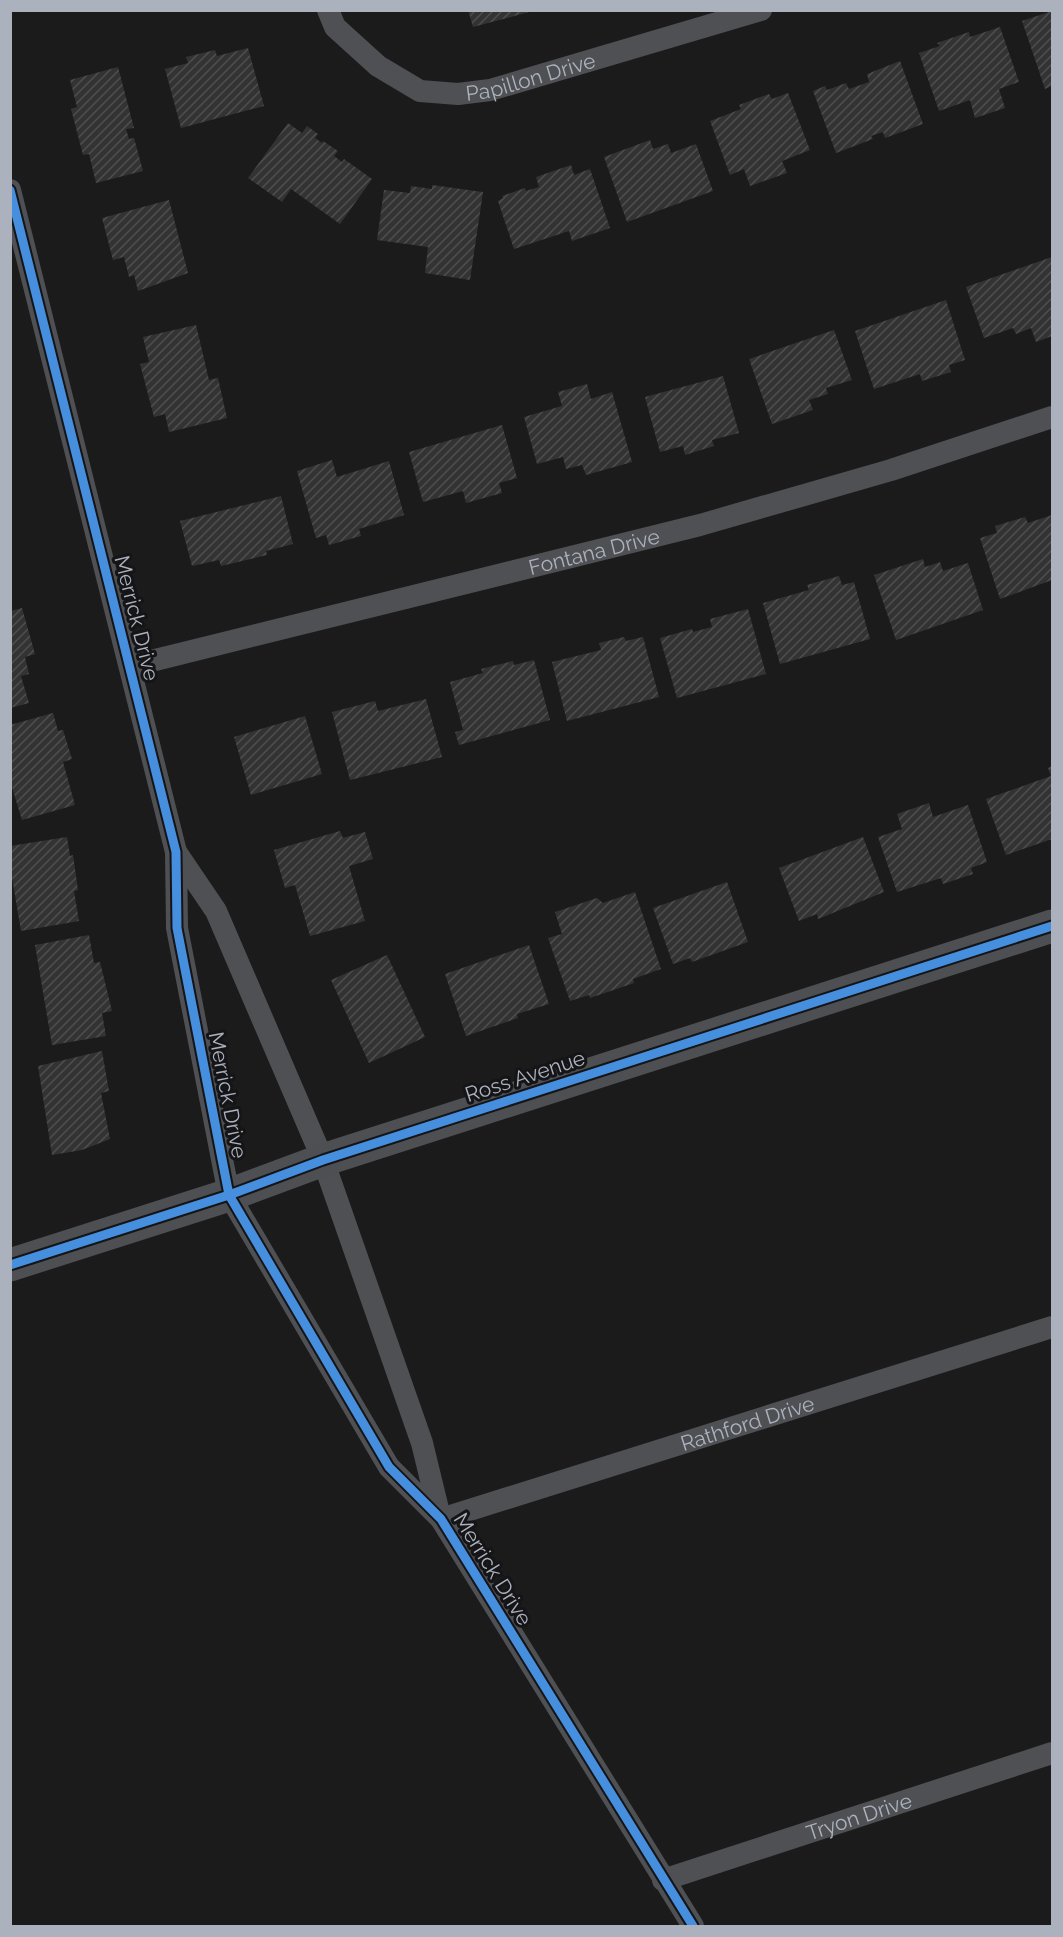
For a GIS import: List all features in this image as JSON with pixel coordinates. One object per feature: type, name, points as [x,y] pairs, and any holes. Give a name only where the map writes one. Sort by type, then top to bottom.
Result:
[{"type":"street","name":"Papillon Drive","points":[[327,10],[335,27],[378,66],[420,91],[458,94],[490,90],[761,10]]},
{"type":"street","name":"Merrick Drive","points":[[10,190],[176,852],[177,928],[229,1195],[389,1467],[441,1519],[693,1926]]},
{"type":"street","name":"Fontana Drive","points":[[131,666],[700,525],[891,470],[1053,417]]},
{"type":"street","name":"Merrick Drive","points":[[176,852],[216,911],[322,1160],[422,1443],[441,1519]]},
{"type":"street","name":"Ross Avenue","points":[[10,1265],[229,1195],[322,1160],[1053,926]]},
{"type":"street","name":"Rathford Drive","points":[[441,1519],[1053,1327]]},
{"type":"street","name":"Tryon Drive","points":[[663,1880],[1053,1753]]},
{"type":"building","points":[[468,10],[532,10],[533,11],[473,27]]},
{"type":"building","points":[[1052,11],[1052,86],[1045,89],[1022,21]]},
{"type":"building","points":[[1000,27],[1019,82],[999,89],[1005,108],[975,118],[970,100],[939,111],[919,53],[940,46],[937,43],[969,32],[970,37]]},
{"type":"building","points":[[248,48],[264,106],[181,128],[165,69],[188,63],[186,57],[215,50],[217,56]]},
{"type":"building","points":[[900,61],[923,124],[885,138],[883,132],[871,136],[873,139],[836,153],[813,91],[825,86],[827,90],[846,83],[849,89],[869,82],[867,74]]},
{"type":"building","points":[[118,67],[134,128],[126,129],[129,139],[134,138],[143,171],[96,183],[89,154],[83,155],[71,109],[77,107],[70,80]]},
{"type":"building","points":[[788,93],[810,150],[782,161],[787,173],[750,186],[744,169],[730,175],[710,121],[741,109],[739,105],[769,94],[772,99]]},
{"type":"building","points":[[288,123],[302,133],[307,126],[318,134],[315,138],[338,151],[334,156],[342,162],[344,159],[372,179],[340,224],[291,189],[282,202],[248,178]]},
{"type":"building","points":[[650,140],[653,149],[668,144],[671,153],[696,144],[713,191],[627,222],[604,157]]},
{"type":"building","points":[[571,165],[574,175],[590,169],[610,228],[572,241],[569,231],[514,249],[498,201],[503,198],[502,196],[525,188],[526,191],[539,187],[536,177]]},
{"type":"building","points":[[432,185],[483,192],[470,280],[425,273],[428,247],[377,240],[384,190],[410,193],[411,186],[432,189]]},
{"type":"building","points":[[169,200],[188,273],[138,291],[134,275],[129,277],[124,257],[113,260],[102,218]]},
{"type":"building","points":[[1052,257],[1052,336],[1036,342],[1031,328],[1016,334],[1013,328],[984,338],[966,287]]},
{"type":"building","points":[[946,300],[965,360],[949,365],[951,372],[922,381],[920,374],[874,389],[855,331]]},
{"type":"building","points":[[196,325],[209,380],[218,378],[227,418],[169,432],[165,414],[154,417],[140,364],[149,362],[143,337]]},
{"type":"building","points":[[834,330],[852,380],[826,388],[828,394],[809,400],[813,410],[772,424],[749,359]]},
{"type":"building","points":[[723,376],[739,433],[712,440],[714,446],[685,455],[683,446],[660,452],[645,397]]},
{"type":"building","points":[[587,384],[591,399],[612,392],[632,462],[586,475],[582,465],[566,469],[563,457],[537,464],[524,417],[562,406],[558,392]]},
{"type":"building","points":[[502,425],[517,478],[499,483],[502,493],[466,503],[463,491],[423,502],[409,452]]},
{"type":"building","points":[[332,460],[337,477],[389,461],[404,515],[359,529],[361,536],[329,545],[326,535],[316,538],[297,471]]},
{"type":"building","points":[[281,496],[293,544],[266,551],[267,555],[221,566],[219,560],[192,566],[180,521]]},
{"type":"building","points":[[1052,515],[1052,580],[1000,599],[980,538],[997,533],[995,526],[1025,517],[1028,523]]},
{"type":"building","points":[[923,559],[925,567],[940,562],[943,571],[968,563],[983,610],[896,640],[874,575]]},
{"type":"building","points":[[839,576],[842,585],[854,582],[870,639],[780,664],[763,603],[809,590],[807,585]]},
{"type":"building","points":[[22,608],[35,654],[25,657],[29,674],[21,676],[29,703],[10,708],[10,611]]},
{"type":"building","points":[[748,609],[766,674],[677,698],[660,638],[692,629],[693,632],[712,627],[710,619]]},
{"type":"building","points":[[624,637],[626,641],[643,637],[659,697],[567,721],[552,662],[601,650],[599,643]]},
{"type":"building","points":[[534,660],[550,720],[459,745],[455,732],[463,730],[450,682],[483,673],[481,669],[513,661],[514,665]]},
{"type":"building","points":[[426,699],[442,757],[350,780],[332,712],[375,701],[378,711]]},
{"type":"building","points":[[53,713],[58,731],[63,730],[72,759],[63,762],[75,805],[22,820],[10,781],[10,725]]},
{"type":"building","points":[[305,716],[322,774],[251,795],[234,737]]},
{"type":"building","points":[[1052,766],[1052,839],[1006,855],[986,799],[1051,776],[1048,768]]},
{"type":"building","points":[[929,803],[933,817],[968,805],[987,862],[971,868],[973,874],[943,884],[941,878],[897,892],[878,837],[902,829],[897,814]]},
{"type":"building","points":[[340,831],[343,838],[365,832],[373,859],[349,866],[365,921],[310,936],[295,885],[285,888],[274,850]]},
{"type":"building","points":[[67,837],[70,856],[73,855],[78,890],[74,891],[79,921],[21,931],[10,866],[10,846]]},
{"type":"building","points":[[863,837],[884,892],[818,919],[817,914],[799,921],[779,868]]},
{"type":"building","points":[[727,882],[748,942],[692,962],[690,958],[673,964],[653,908]]},
{"type":"building","points":[[635,892],[661,969],[633,979],[634,983],[590,998],[589,995],[570,1001],[548,938],[562,934],[555,912],[597,898],[603,903]]},
{"type":"building","points":[[89,935],[94,963],[100,962],[112,1011],[102,1013],[106,1036],[52,1045],[35,945]]},
{"type":"building","points":[[529,945],[549,1004],[517,1014],[518,1018],[466,1036],[445,974]]},
{"type":"building","points":[[387,955],[425,1037],[369,1063],[331,980]]},
{"type":"building","points":[[102,1051],[109,1091],[101,1093],[110,1139],[82,1150],[52,1155],[38,1066]]},
{"type":"cycle path","points":[[10,190],[176,852],[177,928],[229,1195],[389,1467],[441,1519],[693,1926]]},
{"type":"cycle path","points":[[10,1265],[229,1195],[323,1160],[1052,926]]}]
